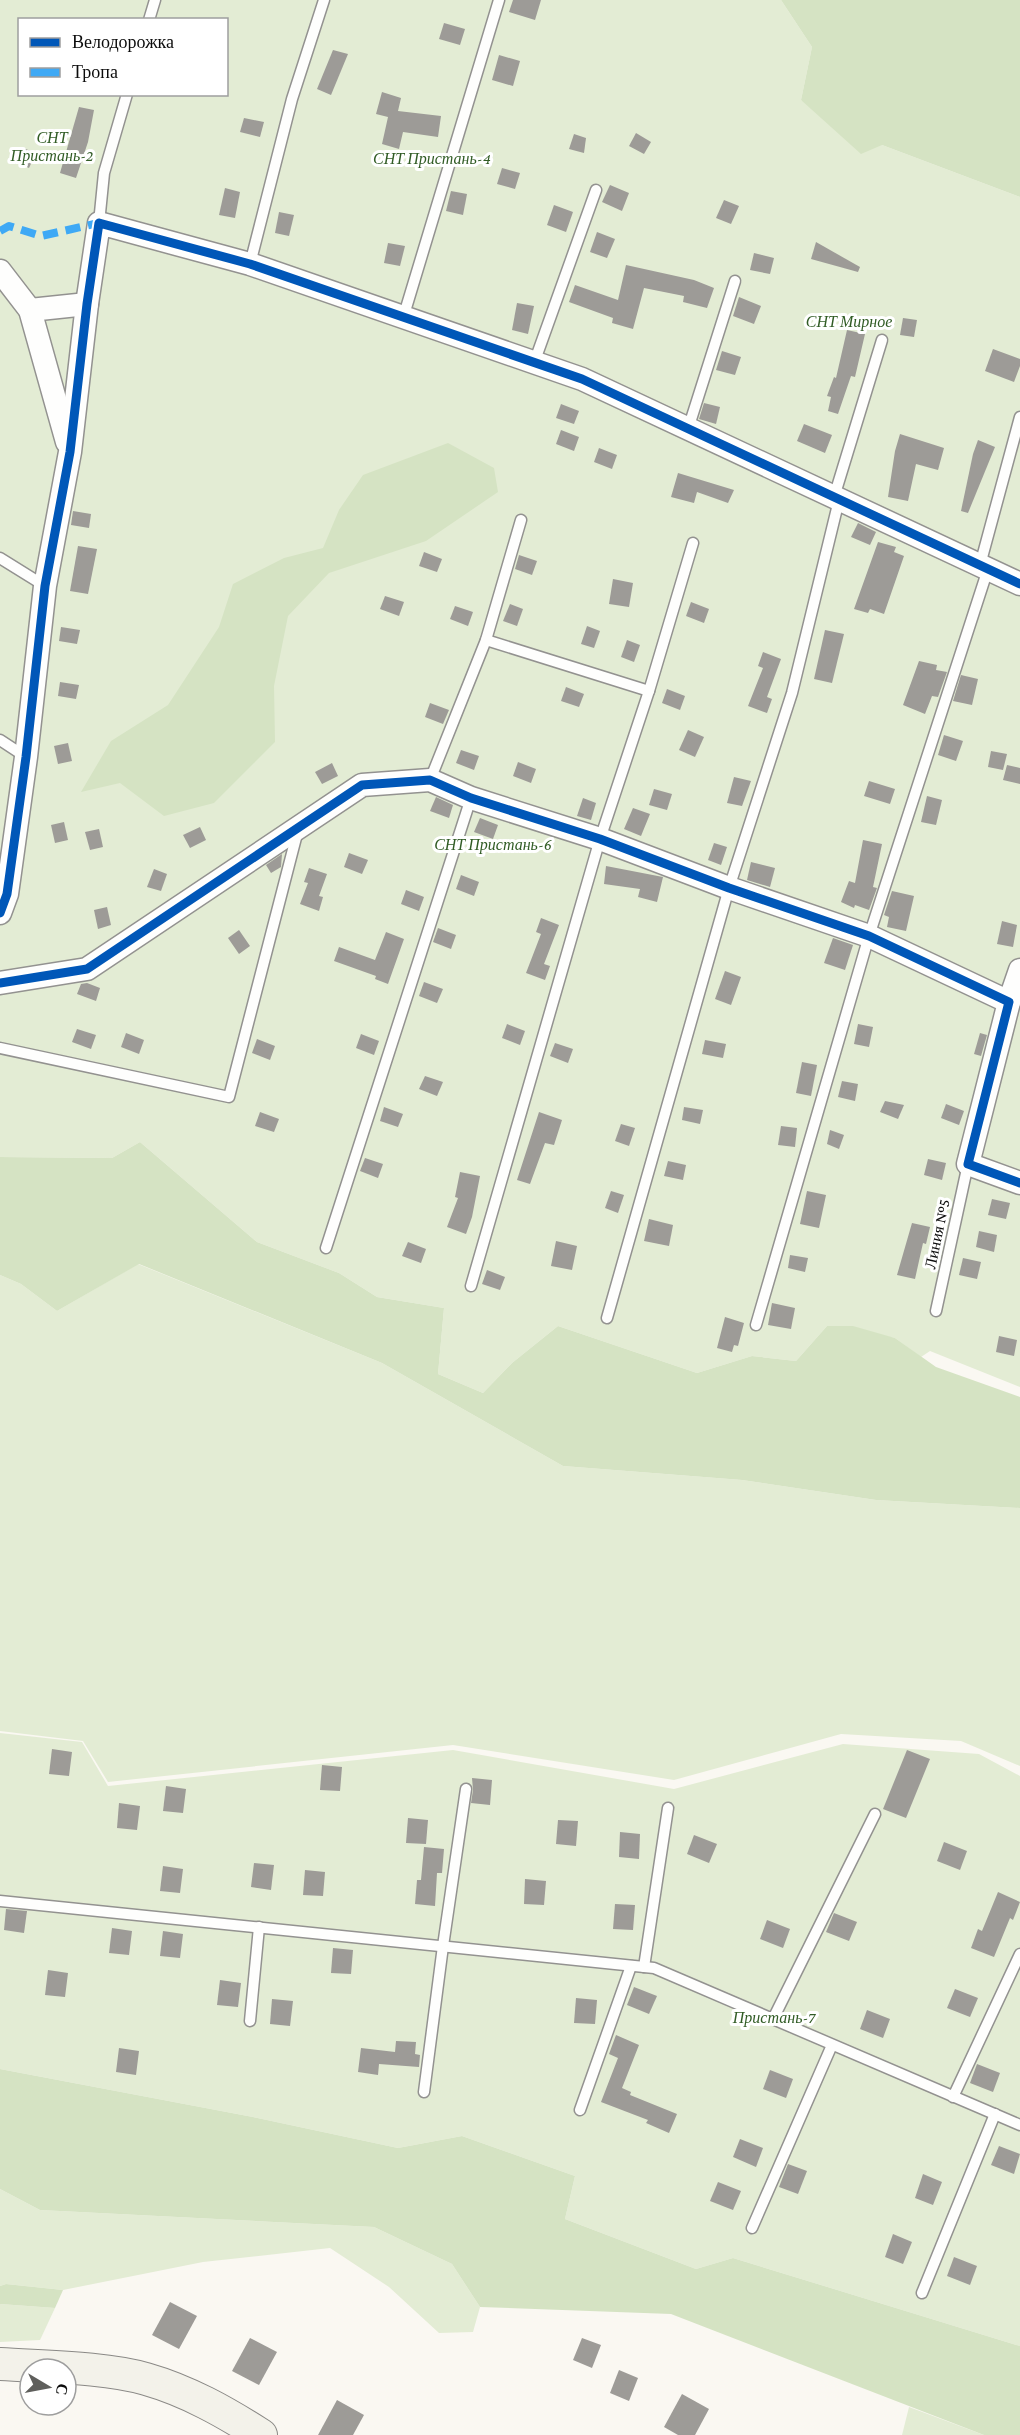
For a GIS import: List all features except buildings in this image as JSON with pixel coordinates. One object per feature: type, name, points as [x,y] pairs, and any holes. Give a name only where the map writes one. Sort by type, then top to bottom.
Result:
[{"type":"street","points":[[0,913],[7,894],[26,757],[45,586],[70,452],[99,223],[250,264],[582,380],[1020,584]]},
{"type":"street","points":[[0,272],[30,310],[70,452]]},
{"type":"street","points":[[30,310],[87,304]]},
{"type":"street","points":[[0,983],[87,969],[362,784],[430,780],[471,798],[600,839],[729,888],[869,936],[1009,1002]]},
{"type":"street","points":[[1020,970],[1009,1002],[968,1164],[1020,1183]]},
{"type":"street","points":[[0,2364],[98,2371],[145,2378],[199,2398],[261,2435]]},
{"type":"lane","points":[[150,18],[155,0]]},
{"type":"lane","points":[[250,264],[292,99],[324,0]]},
{"type":"lane","points":[[404,318],[499,0]]},
{"type":"lane","points":[[99,223],[104,173],[126,96]]},
{"type":"lane","points":[[534,363],[596,190]]},
{"type":"lane","points":[[688,429],[735,281]]},
{"type":"lane","points":[[607,1318],[729,888],[792,693],[837,499],[882,340]]},
{"type":"lane","points":[[756,1325],[869,936],[984,567],[1020,417]]},
{"type":"lane","points":[[430,780],[486,640],[521,520]]},
{"type":"lane","points":[[471,1286],[600,839],[650,692],[693,543]]},
{"type":"lane","points":[[0,558],[45,586]]},
{"type":"lane","points":[[486,640],[650,692]]},
{"type":"lane","points":[[0,740],[26,757]]},
{"type":"lane","points":[[326,1248],[471,798]]},
{"type":"lane","points":[[0,1048],[229,1097],[299,827]]},
{"type":"lane","name":"Линия №5","points":[[936,1311],[968,1164]]},
{"type":"lane","points":[[424,2092],[466,1789]]},
{"type":"lane","points":[[644,1967],[668,1808]]},
{"type":"lane","points":[[773,2019],[875,1814]]},
{"type":"lane","points":[[0,1901],[654,1968],[1020,2125]]},
{"type":"lane","points":[[250,2021],[259,1927]]},
{"type":"lane","points":[[953,2097],[1020,1954]]},
{"type":"lane","points":[[580,2110],[631,1966]]},
{"type":"lane","points":[[752,2228],[832,2045]]},
{"type":"lane","points":[[922,2293],[995,2114]]},
{"type":"green space","name":"СНТ Пристань-6","points":[[0,0],[781,0],[812,47],[801,100],[882,145],[1020,197],[1020,1387],[930,1351],[921,1357],[895,1338],[827,1326],[796,1361],[752,1356],[697,1373],[558,1326],[512,1363],[483,1393],[438,1374],[444,1308],[377,1297],[339,1273],[257,1242],[140,1142],[112,1158],[0,1157]]},
{"type":"green space","points":[[781,0],[1020,0],[1020,197],[882,145],[861,154],[801,100],[812,47]]},
{"type":"green space","points":[[448,443],[494,468],[498,492],[426,541],[329,573],[288,616],[274,686],[275,742],[214,803],[164,816],[120,783],[81,792],[111,741],[168,705],[219,627],[233,584],[284,558],[323,548],[339,510],[363,475]]},
{"type":"green space","points":[[140,1142],[257,1242],[339,1273],[377,1297],[444,1308],[438,1374],[483,1393],[512,1363],[558,1326],[697,1373],[752,1356],[796,1361],[827,1326],[853,1326],[895,1338],[936,1367],[1020,1397],[1020,1508],[876,1500],[742,1480],[563,1466],[382,1363],[139,1264],[57,1311],[21,1284],[0,1275],[0,1157],[112,1158]]},
{"type":"green space","points":[[138,1264],[382,1363],[563,1466],[742,1480],[876,1500],[1020,1508],[1020,1766],[961,1741],[841,1734],[674,1780],[453,1745],[108,1782],[83,1741],[0,1731],[0,1275],[21,1284],[57,1311]]},
{"type":"green space","name":"Пристань-7","points":[[0,1733],[82,1742],[108,1786],[453,1750],[674,1789],[843,1744],[979,1754],[1020,1776],[1020,2346],[733,2258],[696,2269],[565,2219],[575,2176],[462,2136],[398,2148],[253,2117],[0,2069]]},
{"type":"green space","points":[[0,2069],[253,2117],[398,2148],[462,2136],[575,2176],[565,2219],[696,2269],[733,2258],[1020,2346],[1020,2435],[984,2435],[671,2314],[480,2307],[452,2264],[374,2227],[40,2210],[0,2189]]},
{"type":"green space","points":[[0,2189],[40,2210],[374,2227],[452,2264],[480,2307],[473,2332],[439,2333],[389,2287],[330,2248],[203,2262],[63,2290],[6,2284],[0,2286]]},
{"type":"green space","points":[[6,2284],[63,2290],[55,2308],[0,2304],[0,2286]]},
{"type":"green space","points":[[0,2304],[55,2308],[40,2340],[0,2342]]},
{"type":"green space","points":[[909,2407],[984,2435],[902,2435]]},
{"type":"marked path","points":[[0,231],[9,226],[41,236],[99,223]]},
{"type":"cycle path","points":[[0,913],[7,894],[26,757],[45,586],[70,452],[99,223],[250,264],[582,379],[1020,584]]},
{"type":"cycle path","points":[[0,983],[87,969],[362,785],[430,780],[471,798],[600,839],[729,888],[869,936],[1009,1002],[968,1164],[1020,1183]]},
{"type":"park label","name":"СНТ Пристань-2","points":[[52,146]]},
{"type":"park label","name":"СНТ Пристань-4","points":[[432,158]]},
{"type":"park label","name":"СНТ Мирное","points":[[849,321]]}]
